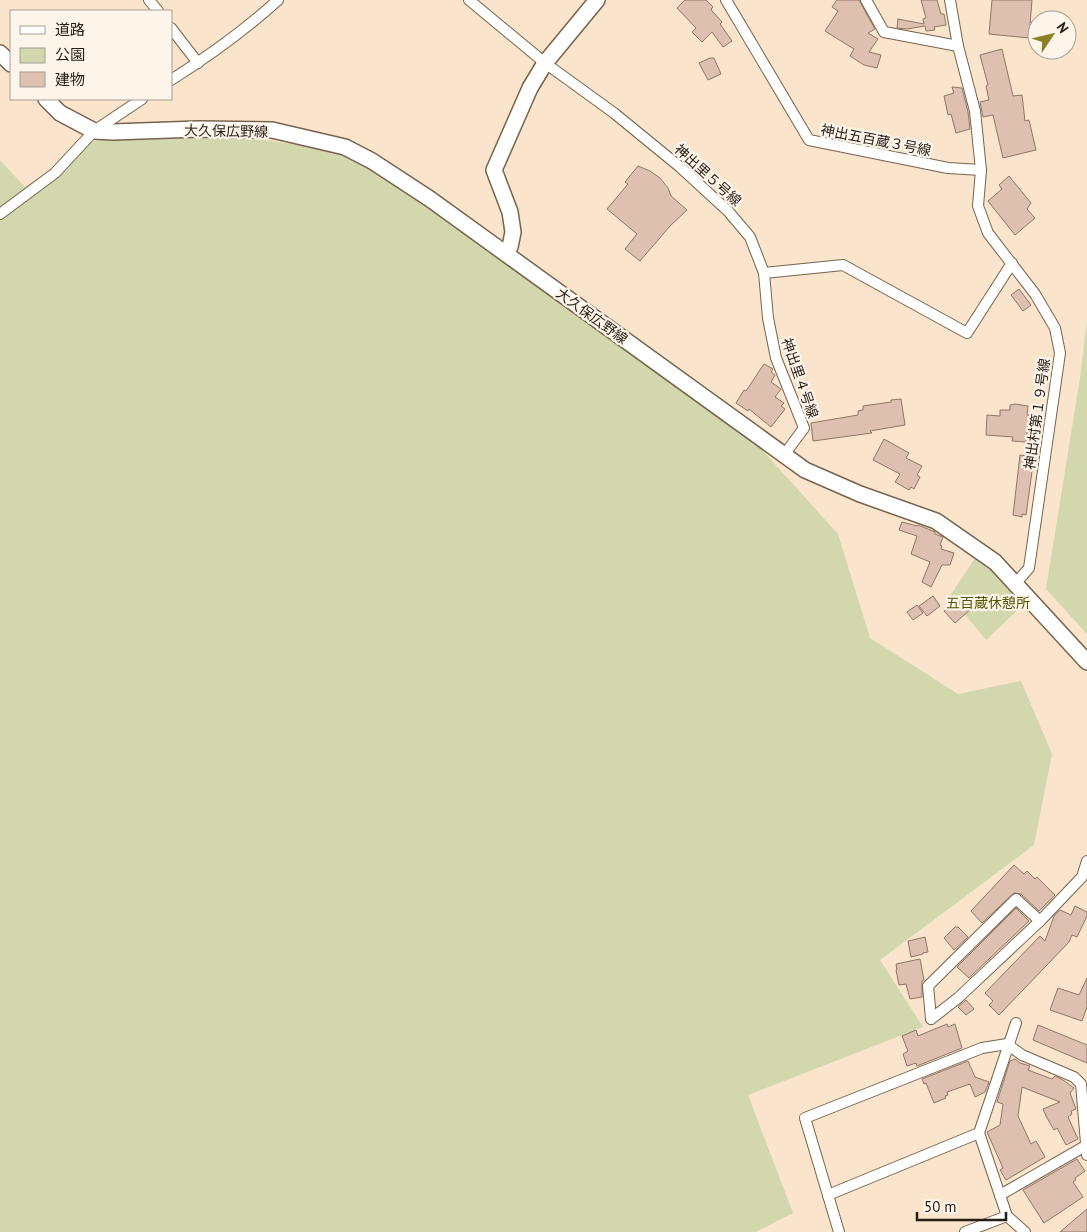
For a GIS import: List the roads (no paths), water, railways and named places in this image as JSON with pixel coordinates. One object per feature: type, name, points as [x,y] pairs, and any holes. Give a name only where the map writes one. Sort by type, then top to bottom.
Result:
[{"type":"street","points":[[149,0],[157,10]]},
{"type":"street","points":[[172,79],[247,28],[278,0]]},
{"type":"street","name":"神出里５号線","points":[[469,0],[545,63],[614,113],[680,166],[728,210],[750,237],[764,273]]},
{"type":"street","points":[[510,252],[513,232],[510,212],[494,170],[530,88],[545,63],[597,0]]},
{"type":"street","name":"神出五百蔵３号線","points":[[726,0],[809,140],[948,168],[981,170]]},
{"type":"street","points":[[866,0],[884,32],[958,46]]},
{"type":"street","name":"神出村第１９号線","points":[[950,0],[958,46],[975,111],[981,170],[978,206],[988,233],[1035,294],[1055,328],[1060,352],[1028,568],[1015,584]]},
{"type":"street","points":[[172,29],[198,63]]},
{"type":"street","points":[[0,53],[10,63]]},
{"type":"street","name":"大久保広野線","points":[[47,100],[60,113],[94,131],[272,130],[345,148],[372,161],[510,252],[805,470],[860,494],[936,521],[995,562],[1087,662]]},
{"type":"street","points":[[0,214],[55,173],[94,131],[140,100]]},
{"type":"street","points":[[764,273],[843,265],[967,333],[1012,263]]},
{"type":"street","name":"神出里４号線","points":[[764,273],[768,318],[776,358],[804,428],[784,455]]},
{"type":"street","points":[[1040,921],[1016,899],[928,986],[932,1019],[958,998],[1040,921],[1082,877],[1087,861]]},
{"type":"street","points":[[1016,1023],[979,1133],[1007,1216],[1026,1232]]},
{"type":"street","points":[[839,1232],[805,1118],[982,1048],[1008,1044],[1022,1055],[1074,1077],[1081,1084],[1087,1155]]},
{"type":"street","points":[[828,1195],[979,1133]]},
{"type":"street","points":[[1000,1195],[1086,1145]]},
{"type":"street","points":[[965,1232],[1007,1216]]},
{"type":"park label","name":"五百蔵休憩所","points":[[988,603]]}]
